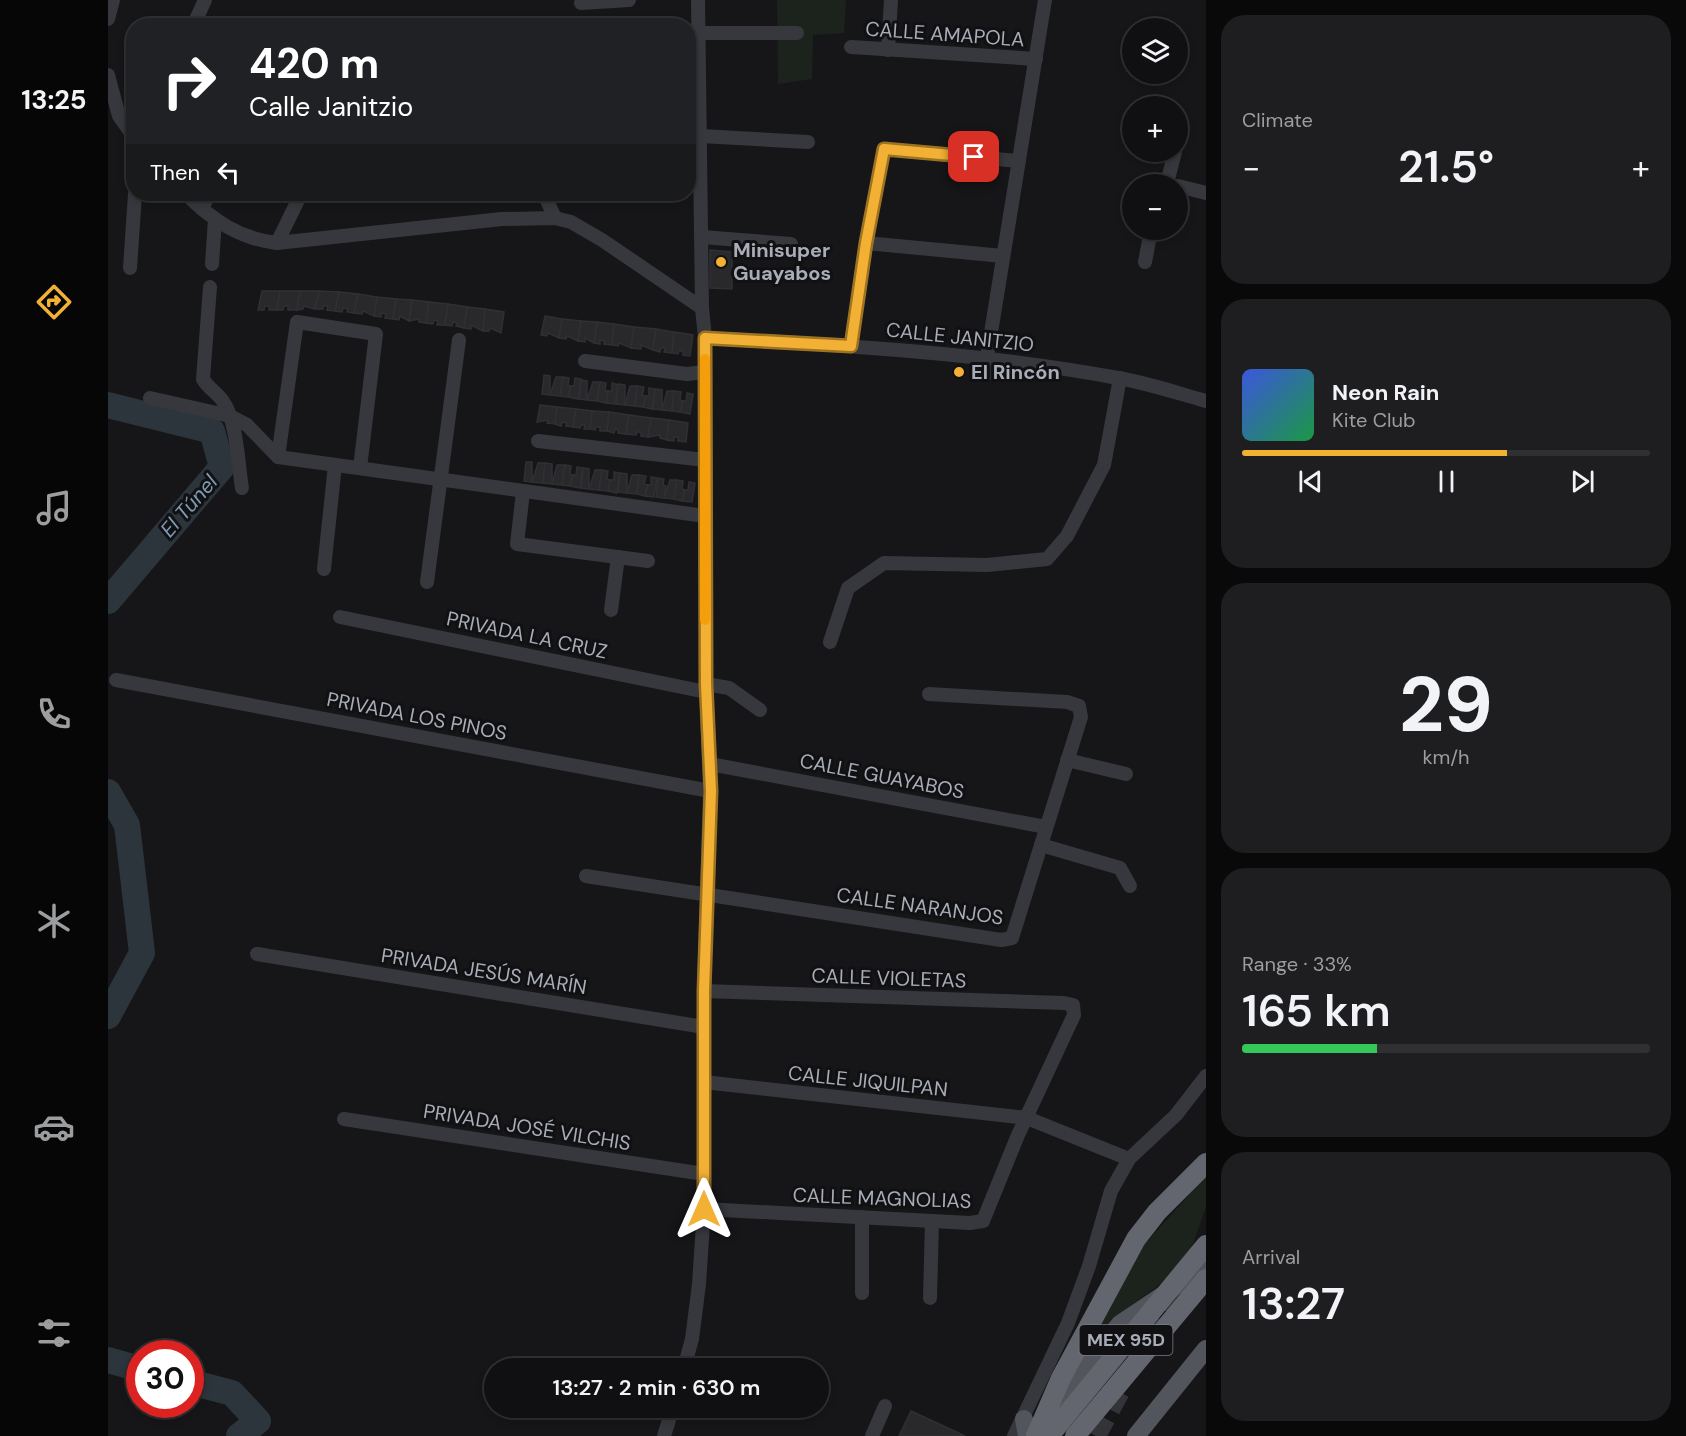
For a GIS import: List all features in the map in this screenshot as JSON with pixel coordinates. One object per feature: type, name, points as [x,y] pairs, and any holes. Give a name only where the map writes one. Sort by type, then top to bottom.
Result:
[{"type":"highway","points":[[1036,1436],[1061,1378],[1136,1239],[1157,1212],[1206,1163]]},
{"type":"highway","points":[[1202,1261],[1206,1232]]},
{"type":"highway","name":"MEX 95D","points":[[1048,1436],[1202,1261]]},
{"type":"highway","name":"MEX 95D","points":[[1075,1436],[1202,1261]]},
{"type":"main road","points":[[1041,1436],[1088,1363],[1120,1324],[1202,1261]]},
{"type":"main road","points":[[1136,1436],[1206,1349]]},
{"type":"street","points":[[108,19],[113,0]]},
{"type":"street","points":[[197,18],[205,0]]},
{"type":"street","points":[[581,3],[629,0]]},
{"type":"street","points":[[696,59],[699,33],[698,0]]},
{"type":"street","points":[[888,50],[891,0]]},
{"type":"street","points":[[987,357],[1045,0]]},
{"type":"street","points":[[699,33],[798,33]]},
{"type":"street","name":"CALLE AMAPOLA","points":[[850,47],[1036,59]]},
{"type":"street","points":[[108,75],[119,116],[126,126]]},
{"type":"street","points":[[696,94],[701,136],[696,149]]},
{"type":"street","points":[[701,136],[808,142]]},
{"type":"street","points":[[851,346],[866,243],[884,149],[1019,161]]},
{"type":"street","points":[[687,1358],[692,1339],[699,1284],[704,1209],[704,991],[711,791],[706,688],[705,338],[702,308],[702,237],[696,164]]},
{"type":"street","points":[[1188,188],[1206,193]]},
{"type":"street","points":[[130,268],[135,201]]},
{"type":"street","points":[[193,201],[232,231],[256,241],[277,243],[502,219],[555,218],[571,222],[602,240],[702,308]]},
{"type":"street","points":[[202,209],[206,201]]},
{"type":"street","points":[[277,243],[298,201]]},
{"type":"street","points":[[547,201],[555,218]]},
{"type":"street","points":[[212,264],[215,219]]},
{"type":"street","points":[[702,237],[791,244]]},
{"type":"street","points":[[1145,262],[1149,240]]},
{"type":"street","points":[[866,243],[1003,256]]},
{"type":"street","points":[[210,287],[203,379],[207,387],[222,399],[230,416],[242,488]]},
{"type":"street","points":[[279,457],[297,322],[376,334],[360,468]]},
{"type":"street","name":"CALLE JANITZIO","points":[[705,338],[851,346],[987,357],[1120,378],[1206,401]]},
{"type":"street","points":[[427,582],[459,340]]},
{"type":"street","points":[[585,361],[687,374],[704,372]]},
{"type":"street","points":[[830,642],[848,588],[884,563],[987,565],[1047,559],[1067,536],[1104,465],[1120,378]]},
{"type":"street","points":[[150,398],[230,416],[247,425],[279,457],[705,516]]},
{"type":"street","points":[[538,441],[705,460]]},
{"type":"street","points":[[324,569],[335,465]]},
{"type":"street","points":[[522,492],[517,544],[648,561]]},
{"type":"street","points":[[611,610],[618,557]]},
{"type":"street","name":"PRIVADA LA CRUZ","points":[[340,617],[706,688],[729,688],[760,710]]},
{"type":"street","name":"PRIVADA LOS PINOS","points":[[116,680],[711,791]]},
{"type":"street","name":"CALLE NARANJOS","points":[[708,893],[1002,940],[1012,938],[1081,717],[1079,706],[1067,702],[929,694]]},
{"type":"street","points":[[1067,760],[1126,774]]},
{"type":"street","name":"CALLE GUAYABOS","points":[[710,764],[1046,827]]},
{"type":"street","points":[[1041,846],[1120,868],[1130,886]]},
{"type":"street","points":[[586,876],[708,893]]},
{"type":"street","name":"PRIVADA JESÚS MARÍN","points":[[257,954],[704,1027]]},
{"type":"street","name":"CALLE VIOLETAS","points":[[704,991],[1073,1005],[1074,1015],[1027,1118]]},
{"type":"street","points":[[1014,1436],[1025,1428],[1027,1406],[1068,1323],[1089,1266],[1111,1191],[1129,1159],[1176,1115],[1206,1076]]},
{"type":"street","name":"CALLE JIQUILPAN","points":[[704,1082],[1027,1118],[1129,1159]]},
{"type":"street","name":"CALLE MAGNOLIAS","points":[[704,1209],[970,1223],[982,1221],[1027,1118]]},
{"type":"street","name":"PRIVADA JOSÉ VILCHIS","points":[[344,1119],[704,1174]]},
{"type":"street","points":[[862,1217],[862,1293]]},
{"type":"street","points":[[930,1298],[932,1221]]},
{"type":"street","points":[[872,1436],[885,1406]]},
{"type":"street","points":[[664,1436],[670,1418]]},
{"type":"shaded area","points":[[777,0],[846,0],[844,33],[813,35],[812,79],[778,84]]},
{"type":"shaded area","points":[[1206,1176],[1206,1207],[1185,1266],[1126,1309],[1077,1363],[1145,1244]]},
{"type":"building","points":[[710,250],[732,252],[732,289],[710,288]]},
{"type":"building","points":[[262,291],[280,291],[277,310],[269,310],[269,306],[265,306],[264,310],[258,310]]},
{"type":"building","points":[[280,291],[300,291],[297,310],[288,310],[288,306],[284,306],[283,310],[277,310]]},
{"type":"building","points":[[300,291],[319,291],[315,309],[304,306],[303,309],[297,310]]},
{"type":"building","points":[[319,291],[339,292],[335,311],[327,310],[328,306],[315,309]]},
{"type":"building","points":[[339,292],[358,294],[354,313],[347,312],[348,309],[343,308],[342,312],[335,311]]},
{"type":"building","points":[[358,294],[377,297],[374,316],[363,311],[362,314],[354,313]]},
{"type":"building","points":[[377,297],[396,299],[393,319],[385,318],[386,314],[381,313],[381,317],[374,316]]},
{"type":"building","points":[[396,299],[412,300],[409,321],[400,316],[399,320],[393,319]]},
{"type":"building","points":[[412,300],[429,302],[426,323],[419,322],[419,319],[409,321]]},
{"type":"building","points":[[429,302],[448,304],[445,325],[437,325],[438,321],[434,320],[433,324],[426,323]]},
{"type":"building","points":[[448,304],[467,307],[464,328],[456,326],[457,323],[453,322],[452,326],[445,325]]},
{"type":"building","points":[[467,307],[485,309],[483,331],[471,325],[471,329],[464,328]]},
{"type":"building","points":[[485,309],[504,312],[501,333],[490,328],[489,331],[483,331]]},
{"type":"building","points":[[545,316],[562,319],[559,338],[548,333],[547,336],[541,335]]},
{"type":"building","points":[[562,319],[581,321],[578,341],[567,336],[566,339],[559,338]]},
{"type":"building","points":[[581,321],[597,322],[594,343],[585,338],[585,342],[578,341]]},
{"type":"building","points":[[597,322],[614,324],[612,345],[604,344],[604,341],[600,340],[600,344],[594,343]]},
{"type":"building","points":[[614,324],[634,327],[631,348],[619,343],[618,346],[612,345]]},
{"type":"building","points":[[634,327],[656,329],[653,350],[641,345],[641,349],[631,348]]},
{"type":"building","points":[[656,329],[674,332],[672,353],[664,352],[665,348],[661,348],[660,352],[653,350]]},
{"type":"building","points":[[674,332],[693,335],[690,356],[683,355],[683,351],[679,351],[678,354],[672,353]]},
{"type":"building","points":[[973,363],[992,365],[991,379],[972,379]]},
{"type":"building","points":[[544,375],[550,376],[550,395],[542,394]]},
{"type":"building","points":[[556,377],[563,377],[560,396],[550,395]]},
{"type":"building","points":[[563,377],[569,378],[568,386],[571,386],[568,397],[560,396]]},
{"type":"building","points":[[575,378],[581,379],[578,399],[568,397],[571,386],[574,386]]},
{"type":"building","points":[[581,380],[587,381],[587,400],[579,399]]},
{"type":"building","points":[[593,382],[600,382],[597,401],[587,400]]},
{"type":"building","points":[[600,382],[606,383],[605,391],[608,391],[606,403],[597,401]]},
{"type":"building","points":[[612,383],[618,385],[615,404],[606,403],[608,391],[612,391]]},
{"type":"building","points":[[618,384],[625,385],[625,405],[616,404]]},
{"type":"building","points":[[630,386],[637,386],[635,406],[625,405]]},
{"type":"building","points":[[637,386],[644,387],[642,395],[646,396],[643,407],[635,406]]},
{"type":"building","points":[[649,388],[655,389],[652,409],[643,407],[646,396],[649,396]]},
{"type":"building","points":[[655,389],[662,390],[662,410],[653,409]]},
{"type":"building","points":[[667,391],[674,391],[672,411],[662,410]]},
{"type":"building","points":[[674,391],[681,392],[680,400],[683,401],[680,412],[672,411]]},
{"type":"building","points":[[687,393],[693,394],[690,414],[680,412],[683,401],[686,401]]},
{"type":"building","points":[[540,405],[557,407],[555,424],[547,423],[548,420],[537,422]]},
{"type":"building","points":[[557,407],[576,409],[573,427],[566,426],[566,423],[562,422],[561,426],[555,424]]},
{"type":"building","points":[[576,409],[592,411],[590,429],[584,429],[585,425],[581,425],[580,428],[573,427]]},
{"type":"building","points":[[592,411],[609,412],[607,431],[600,431],[600,427],[596,427],[595,430],[590,429]]},
{"type":"building","points":[[609,412],[629,415],[626,434],[618,433],[615,429],[614,433],[607,431]]},
{"type":"building","points":[[629,415],[651,418],[648,437],[641,436],[641,432],[637,432],[636,435],[626,434]]},
{"type":"building","points":[[651,418],[669,420],[667,440],[660,438],[660,435],[648,437]]},
{"type":"building","points":[[669,420],[688,423],[686,442],[678,441],[678,437],[674,437],[674,441],[667,440]]},
{"type":"building","points":[[526,462],[532,462],[532,482],[524,481]]},
{"type":"building","points":[[538,463],[545,463],[543,483],[532,482]]},
{"type":"building","points":[[545,463],[552,464],[552,484],[543,483]]},
{"type":"building","points":[[557,465],[565,465],[562,485],[552,484]]},
{"type":"building","points":[[565,465],[571,466],[570,474],[573,475],[570,486],[562,485]]},
{"type":"building","points":[[577,467],[583,468],[580,488],[570,486],[573,475],[576,475]]},
{"type":"building","points":[[583,468],[589,469],[589,489],[581,488]]},
{"type":"building","points":[[595,470],[602,470],[599,490],[589,489]]},
{"type":"building","points":[[602,470],[608,471],[607,479],[610,480],[608,491],[599,490]]},
{"type":"building","points":[[614,472],[620,473],[617,493],[608,491],[610,480],[614,480]]},
{"type":"building","points":[[620,473],[627,474],[627,493],[618,492]]},
{"type":"building","points":[[632,475],[639,475],[637,494],[627,493]]},
{"type":"building","points":[[639,475],[646,476],[644,484],[648,485],[645,496],[637,494]]},
{"type":"building","points":[[651,477],[657,478],[654,497],[645,496],[648,485],[651,485]]},
{"type":"building","points":[[658,478],[664,479],[663,485],[666,486],[664,498],[656,497]]},
{"type":"building","points":[[670,480],[677,480],[674,499],[664,498]]},
{"type":"building","points":[[677,480],[683,481],[682,489],[685,490],[682,501],[674,499]]},
{"type":"building","points":[[689,482],[695,483],[692,502],[682,501],[685,490],[688,490]]},
{"type":"building","points":[[911,1411],[965,1436],[899,1436]]},
{"type":"waterway","name":"El Túnel","points":[[108,405],[212,431],[222,467],[108,601]]},
{"type":"waterway","name":"El Túnel","points":[[108,792],[127,825],[142,953],[108,1016]]},
{"type":"waterway","name":"El Túnel","points":[[108,1360],[126,1365]]},
{"type":"waterway","name":"El Túnel","points":[[204,1386],[232,1393],[258,1421],[239,1436]]},
{"type":"tunnel","points":[[1151,1337],[1183,1282]]},
{"type":"tunnel","points":[[1096,1436],[1123,1386]]},
{"type":"slow traffic","points":[[705,359],[705,620]]},
{"type":"place","name":"Minisuper Guayabos","points":[[721,262]]},
{"type":"place","name":"El Rincón","points":[[959,372]]},
{"type":"route","points":[[704,1209],[704,991],[711,791],[706,684],[705,338],[851,346],[866,243],[884,149],[974,157]]}]
